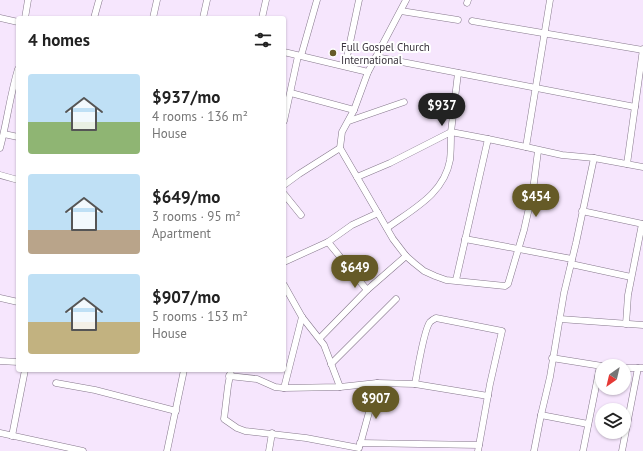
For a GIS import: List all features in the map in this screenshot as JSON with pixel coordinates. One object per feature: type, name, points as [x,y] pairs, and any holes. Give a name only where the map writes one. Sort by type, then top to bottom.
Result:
[{"type":"street","points":[[25,16],[28,0]]},
{"type":"street","points":[[95,16],[99,0]]},
{"type":"street","points":[[154,16],[158,0]]},
{"type":"street","points":[[203,16],[207,0]]},
{"type":"street","points":[[262,16],[266,0]]},
{"type":"street","points":[[286,113],[300,56],[317,0]]},
{"type":"street","points":[[345,66],[359,0]]},
{"type":"street","points":[[406,0],[368,72],[354,110],[342,132],[340,148],[386,228],[406,256],[424,271],[446,280],[506,286],[510,281],[533,190],[538,151]]},
{"type":"street","points":[[526,147],[550,0]]},
{"type":"street","points":[[401,11],[458,20]]},
{"type":"street","points":[[0,18],[16,22]]},
{"type":"street","points":[[472,21],[643,50],[627,164]]},
{"type":"street","points":[[286,52],[368,72]]},
{"type":"street","points":[[376,58],[635,107]]},
{"type":"street","points":[[386,228],[428,198],[441,183],[450,160],[451,132],[458,73]]},
{"type":"street","points":[[0,148],[16,75]]},
{"type":"street","points":[[291,93],[354,110]]},
{"type":"street","points":[[349,121],[404,102]]},
{"type":"street","points":[[357,177],[390,163],[451,132],[526,147],[538,151],[594,158],[643,167]]},
{"type":"street","points":[[4,134],[16,137]]},
{"type":"street","points":[[456,280],[488,139]]},
{"type":"street","points":[[286,182],[340,148]]},
{"type":"street","points":[[534,451],[548,384],[564,293],[594,158]]},
{"type":"street","points":[[0,175],[16,179]]},
{"type":"street","points":[[286,196],[301,215]]},
{"type":"street","points":[[582,211],[642,224],[628,295],[626,324]]},
{"type":"street","points":[[286,261],[328,242],[360,221],[378,213]]},
{"type":"street","points":[[465,239],[572,261],[631,277]]},
{"type":"street","points":[[328,242],[367,290]]},
{"type":"street","points":[[320,338],[367,290],[406,256]]},
{"type":"street","points":[[286,288],[302,316],[320,338],[328,354],[340,387]]},
{"type":"street","points":[[0,298],[16,302]]},
{"type":"street","points":[[331,364],[396,299]]},
{"type":"street","points":[[284,388],[302,316]]},
{"type":"street","points":[[415,384],[417,368],[428,326],[431,321],[436,318],[502,331],[478,448],[359,447],[272,433],[242,430],[224,419],[230,373],[257,379],[274,386],[284,388],[340,387],[377,383],[415,384],[488,396]]},
{"type":"street","points":[[560,319],[643,325]]},
{"type":"street","points":[[552,358],[595,365]]},
{"type":"street","points":[[0,361],[16,362]]},
{"type":"street","points":[[622,451],[641,368]]},
{"type":"street","points":[[12,436],[25,372]]},
{"type":"street","points":[[167,451],[184,372]]},
{"type":"street","points":[[359,447],[377,383]]},
{"type":"street","points":[[56,384],[96,390],[176,411]]},
{"type":"street","points":[[583,451],[595,393]]},
{"type":"street","points":[[541,415],[588,424]]},
{"type":"street","points":[[0,433],[66,449],[83,451]]},
{"type":"street","points":[[269,451],[272,433]]},
{"type":"place","name":"Full Gospel Church International","points":[[333,53]]}]
